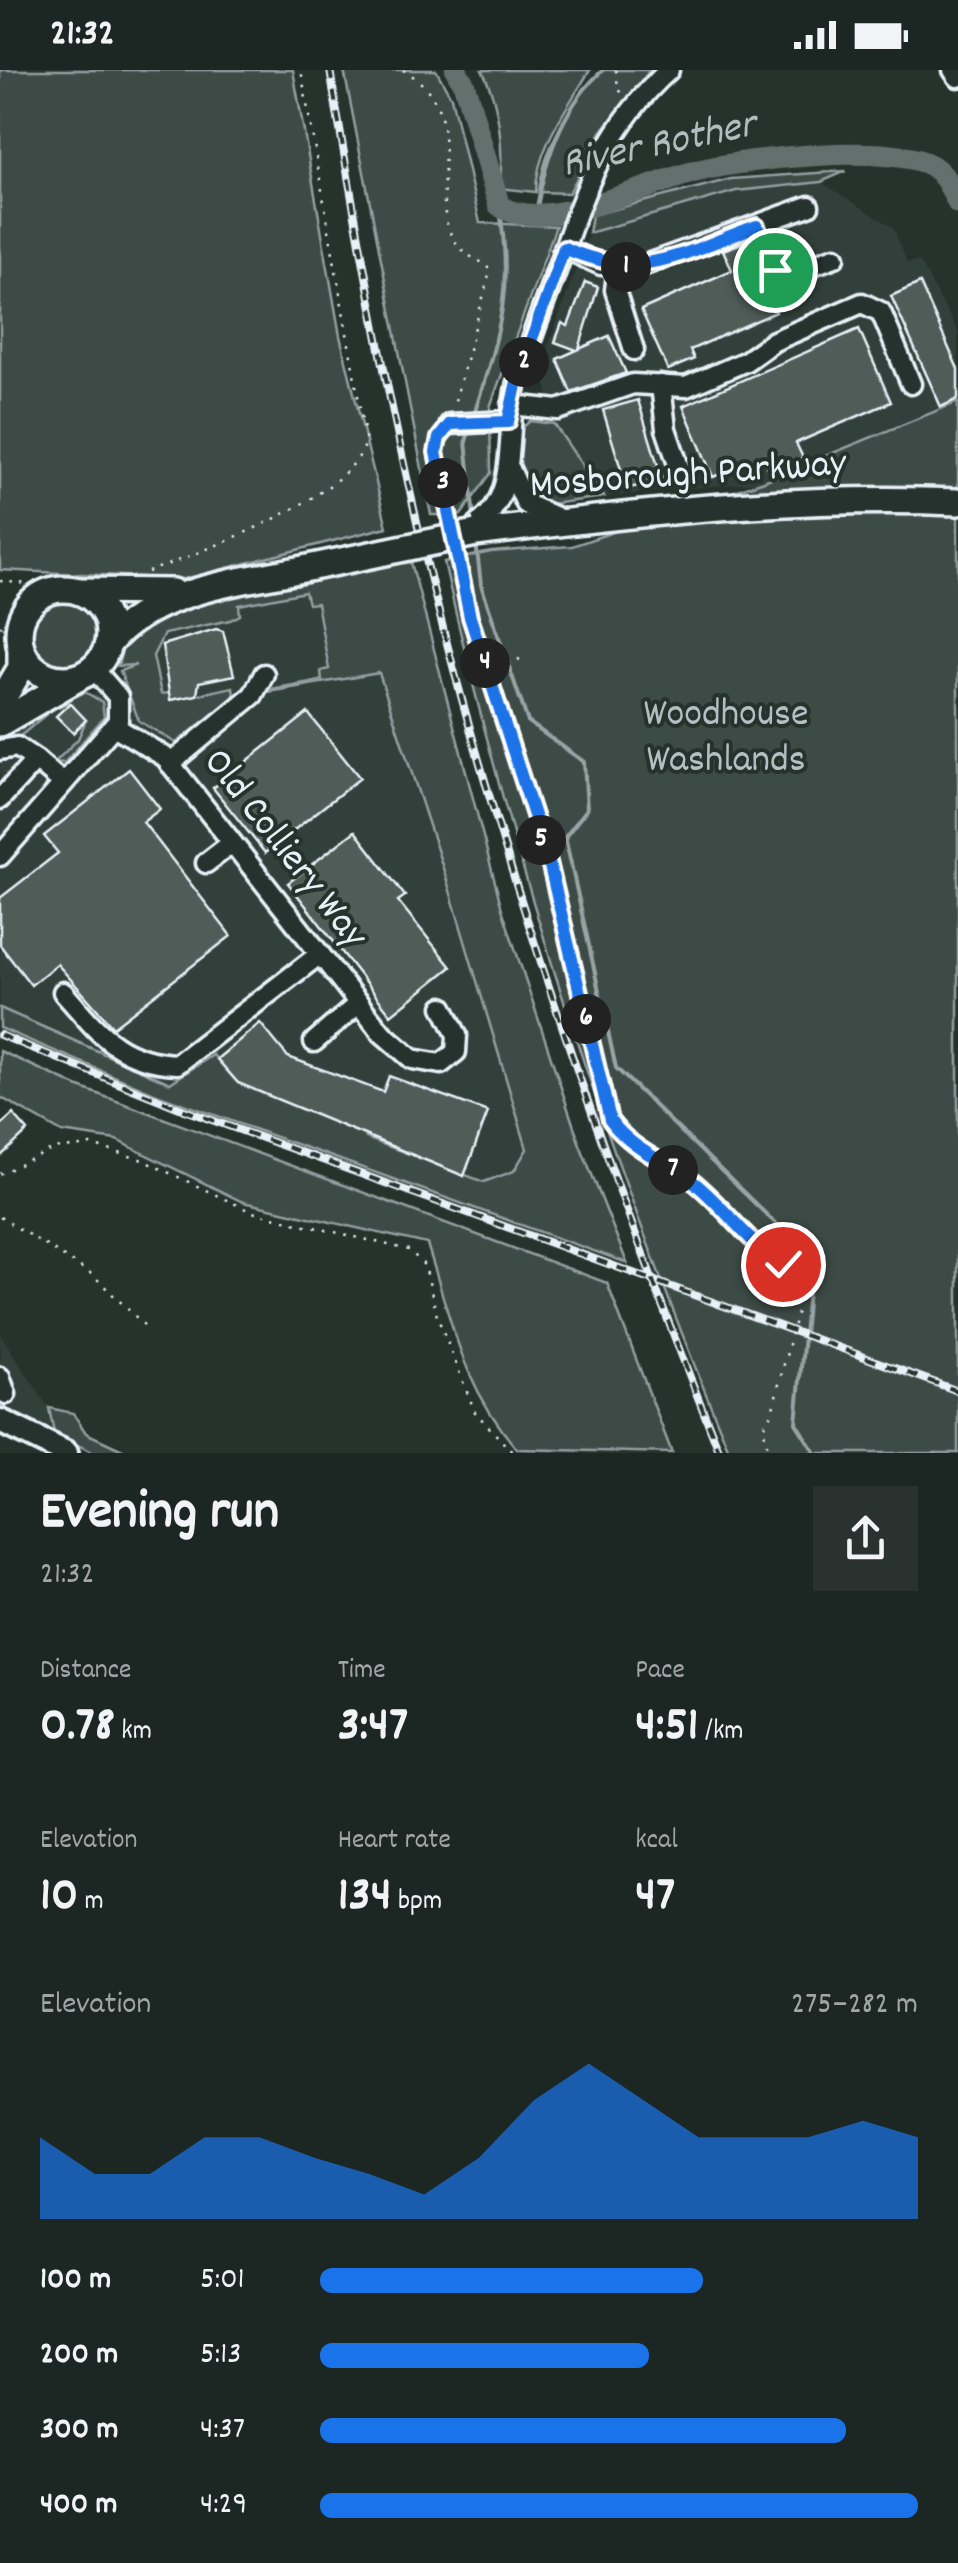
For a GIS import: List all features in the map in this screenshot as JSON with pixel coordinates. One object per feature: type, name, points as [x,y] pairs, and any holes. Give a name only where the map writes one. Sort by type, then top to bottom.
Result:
[{"type":"highway","name":"Mosborough Parkway","points":[[198,592],[467,534],[576,520],[843,501],[958,502]]},
{"type":"highway","points":[[72,584],[96,602],[105,616],[108,644]]},
{"type":"highway","points":[[0,703],[15,682],[20,627],[27,608],[52,591],[72,584],[198,592]]},
{"type":"highway","points":[[0,723],[89,672],[108,644],[135,616],[198,592]]},
{"type":"highway","points":[[21,649],[27,662],[48,676],[63,679],[89,672]]},
{"type":"main road","points":[[0,1422],[66,1453]]},
{"type":"street","points":[[576,520],[548,516],[526,504],[516,491],[503,416],[585,186],[620,123],[670,70]]},
{"type":"street","points":[[953,70],[958,77]]},
{"type":"street","points":[[564,248],[618,267],[638,267],[810,206]]},
{"type":"street","points":[[757,227],[779,272],[788,274],[835,257]]},
{"type":"street","points":[[618,267],[614,290],[634,350]]},
{"type":"street","points":[[454,423],[558,410],[632,384],[686,387],[774,341],[862,303],[881,312],[911,384]]},
{"type":"street","points":[[661,385],[666,429],[680,470]]},
{"type":"street","points":[[467,534],[502,498],[508,459]]},
{"type":"street","points":[[3,849],[114,726],[121,704],[89,672]]},
{"type":"street","points":[[170,764],[253,695],[264,674]]},
{"type":"street","name":"Old Colliery Way","points":[[114,726],[170,764],[382,1033],[412,1059],[441,1064],[452,1058],[458,1043],[442,1008]]},
{"type":"street","points":[[8,748],[36,760],[63,782]]},
{"type":"street","points":[[0,799],[36,760]]},
{"type":"street","points":[[206,863],[232,843]]},
{"type":"street","points":[[63,992],[109,1045],[153,1063],[177,1064],[320,954]]},
{"type":"street","points":[[314,1042],[359,1003]]},
{"type":"path","points":[[135,575],[272,523],[360,461],[366,442],[301,70]]},
{"type":"path","points":[[402,70],[424,82],[444,130],[447,232],[461,255],[486,264],[490,272],[454,423],[439,438],[436,452],[467,534],[470,617],[549,862],[610,1120],[624,1139],[693,1182],[754,1247],[789,1270],[797,1312],[772,1412],[763,1427],[769,1453]]},
{"type":"path","points":[[616,71],[618,88]]},
{"type":"path","points":[[0,581],[72,584]]},
{"type":"path","points":[[487,670],[520,659]]},
{"type":"path","points":[[0,1174],[54,1149],[91,1145],[140,1159],[252,1212],[409,1250],[424,1266],[437,1316],[475,1412],[514,1453]]},
{"type":"path","points":[[0,1218],[93,1275],[149,1330]]},
{"type":"shaded area","points":[[821,182],[893,227],[907,263],[919,261],[958,332],[958,402],[764,481],[604,497],[554,424],[542,363],[589,233],[737,191]]},
{"type":"shaded area","points":[[317,587],[335,681],[379,672],[445,874],[527,1150],[514,1172],[485,1182],[366,1138],[361,1131],[238,1083],[213,1055],[171,1083],[0,1008],[0,731],[75,693],[92,694],[122,677],[120,657],[143,625]]},
{"type":"shaded area","points":[[0,1334],[49,1408],[54,1433],[0,1408]]},
{"type":"green space","points":[[0,70],[293,70],[340,336],[387,527],[184,579],[0,570]]},
{"type":"green space","points":[[344,70],[436,70],[451,97],[480,223],[556,226],[490,407],[491,473],[461,515],[431,515]]},
{"type":"green space","points":[[482,70],[590,70],[547,144],[536,192],[499,188],[499,128]]},
{"type":"green space","points":[[603,70],[650,70],[601,132],[569,193],[539,192],[546,159],[561,126],[580,95]]},
{"type":"green space","points":[[846,171],[821,182],[736,191],[589,233],[592,215],[731,179]]},
{"type":"green space","name":"Woodhouse Washlands","points":[[958,402],[958,1453],[730,1453],[645,1235],[568,1014],[501,789],[444,562],[491,552],[572,546],[764,481]]},
{"type":"green space","points":[[530,421],[554,424],[604,497],[551,504],[524,488],[518,447],[521,429]]},
{"type":"green space","points":[[410,558],[502,909],[579,1142],[627,1263],[159,1095],[0,1028],[0,1008],[170,1083],[213,1055],[238,1083],[362,1131],[366,1138],[484,1182],[514,1171],[527,1149],[445,874],[379,673],[262,693],[268,681],[271,689],[322,680],[321,671],[329,669],[317,603],[308,604],[305,592],[239,605],[240,615],[230,620],[164,634],[153,656],[161,694],[169,693],[171,700],[233,687],[234,698],[176,743],[139,721],[120,671],[136,665],[118,666],[124,643],[165,611]]},
{"type":"green space","points":[[63,601],[88,611],[98,636],[88,661],[63,671],[38,661],[28,636],[38,611]]},
{"type":"green space","points":[[85,692],[102,702],[104,717],[64,763],[55,762],[78,739],[86,720],[70,703],[52,710],[0,748],[0,731]]},
{"type":"green space","points":[[0,1051],[79,1087],[607,1283],[672,1453],[517,1449],[498,1425],[471,1377],[427,1244],[243,1202],[116,1140],[62,1132],[0,1097]]},
{"type":"green space","points":[[49,1408],[73,1413],[86,1433],[129,1453],[94,1453],[54,1433]]},
{"type":"building","points":[[745,242],[776,312],[690,350],[694,359],[668,370],[641,310],[732,270],[723,250]]},
{"type":"building","points":[[585,282],[598,287],[579,349],[609,336],[626,373],[571,392],[557,359],[577,350],[555,342],[562,323],[568,326]]},
{"type":"building","points":[[920,283],[958,369],[958,399],[941,407],[891,296]]},
{"type":"building","points":[[859,329],[891,402],[796,443],[803,458],[770,472],[763,456],[713,477],[683,406]]},
{"type":"building","points":[[638,400],[662,479],[627,489],[603,410]]},
{"type":"building","points":[[216,629],[223,631],[234,675],[199,682],[197,695],[170,700],[162,645]]},
{"type":"building","points":[[70,703],[86,720],[73,733],[56,716]]},
{"type":"building","points":[[308,713],[360,778],[265,853],[213,788]]},
{"type":"building","points":[[129,769],[160,809],[143,822],[231,936],[113,1027],[57,964],[31,985],[0,945],[0,898],[58,853],[44,836]]},
{"type":"building","points":[[355,831],[405,896],[398,901],[451,967],[391,1015],[288,883]]},
{"type":"building","points":[[260,1023],[288,1057],[383,1092],[389,1076],[488,1112],[464,1176],[238,1083],[217,1059]]},
{"type":"building","points":[[13,1114],[28,1131],[0,1157],[0,1126]]},
{"type":"waterway","name":"River Rother","points":[[456,70],[464,84],[499,205],[517,213],[568,211],[719,166],[852,154],[912,159],[932,166],[945,178],[958,203]]},
{"type":"waterway","points":[[536,214],[557,136],[576,100],[603,70]]},
{"type":"waterway","points":[[474,415],[491,360],[504,288],[499,205]]},
{"type":"waterway","points":[[470,429],[466,441],[474,518]]},
{"type":"waterway","points":[[476,542],[481,585],[528,722],[584,762],[587,809],[565,837],[616,1068],[811,1258],[796,1423],[815,1453]]},
{"type":"railway","points":[[330,70],[395,422],[472,736],[569,1047],[720,1453]]},
{"type":"railway","points":[[0,1035],[187,1111],[958,1391]]},
{"type":"route","points":[[775,270],[757,226],[638,267],[602,265],[564,248],[517,381],[508,422],[450,424],[443,430],[436,452],[470,617],[549,862],[610,1120],[624,1139],[693,1182],[754,1247],[783,1264]]}]
